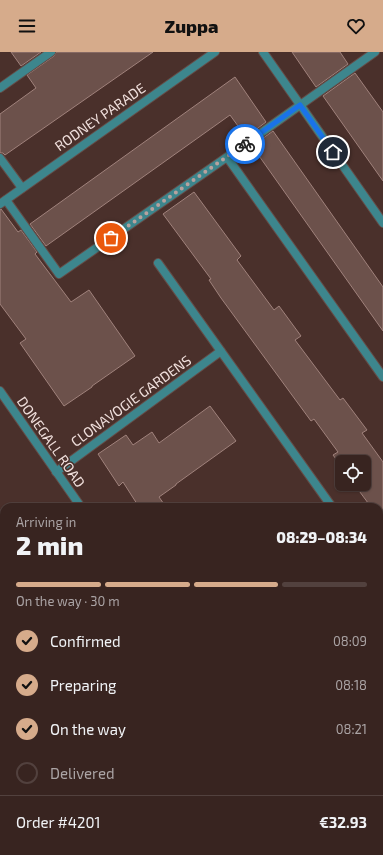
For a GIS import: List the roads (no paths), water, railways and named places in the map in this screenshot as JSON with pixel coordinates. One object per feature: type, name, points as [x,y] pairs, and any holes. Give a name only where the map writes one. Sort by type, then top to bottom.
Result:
[{"type":"street","points":[[0,88],[50,52]]},
{"type":"street","name":"RODNEY PARADE","points":[[3,202],[215,52]]},
{"type":"street","points":[[263,52],[383,223]]},
{"type":"street","points":[[3,202],[59,274],[374,52]]},
{"type":"street","points":[[227,157],[383,377]]},
{"type":"street","points":[[0,158],[22,188]]},
{"type":"street","points":[[158,263],[329,503]]},
{"type":"street","name":"CLONAVOGIE GARDENS","points":[[56,472],[221,351]]},
{"type":"street","name":"DONEGALL ROAD","points":[[0,391],[78,503]]}]
